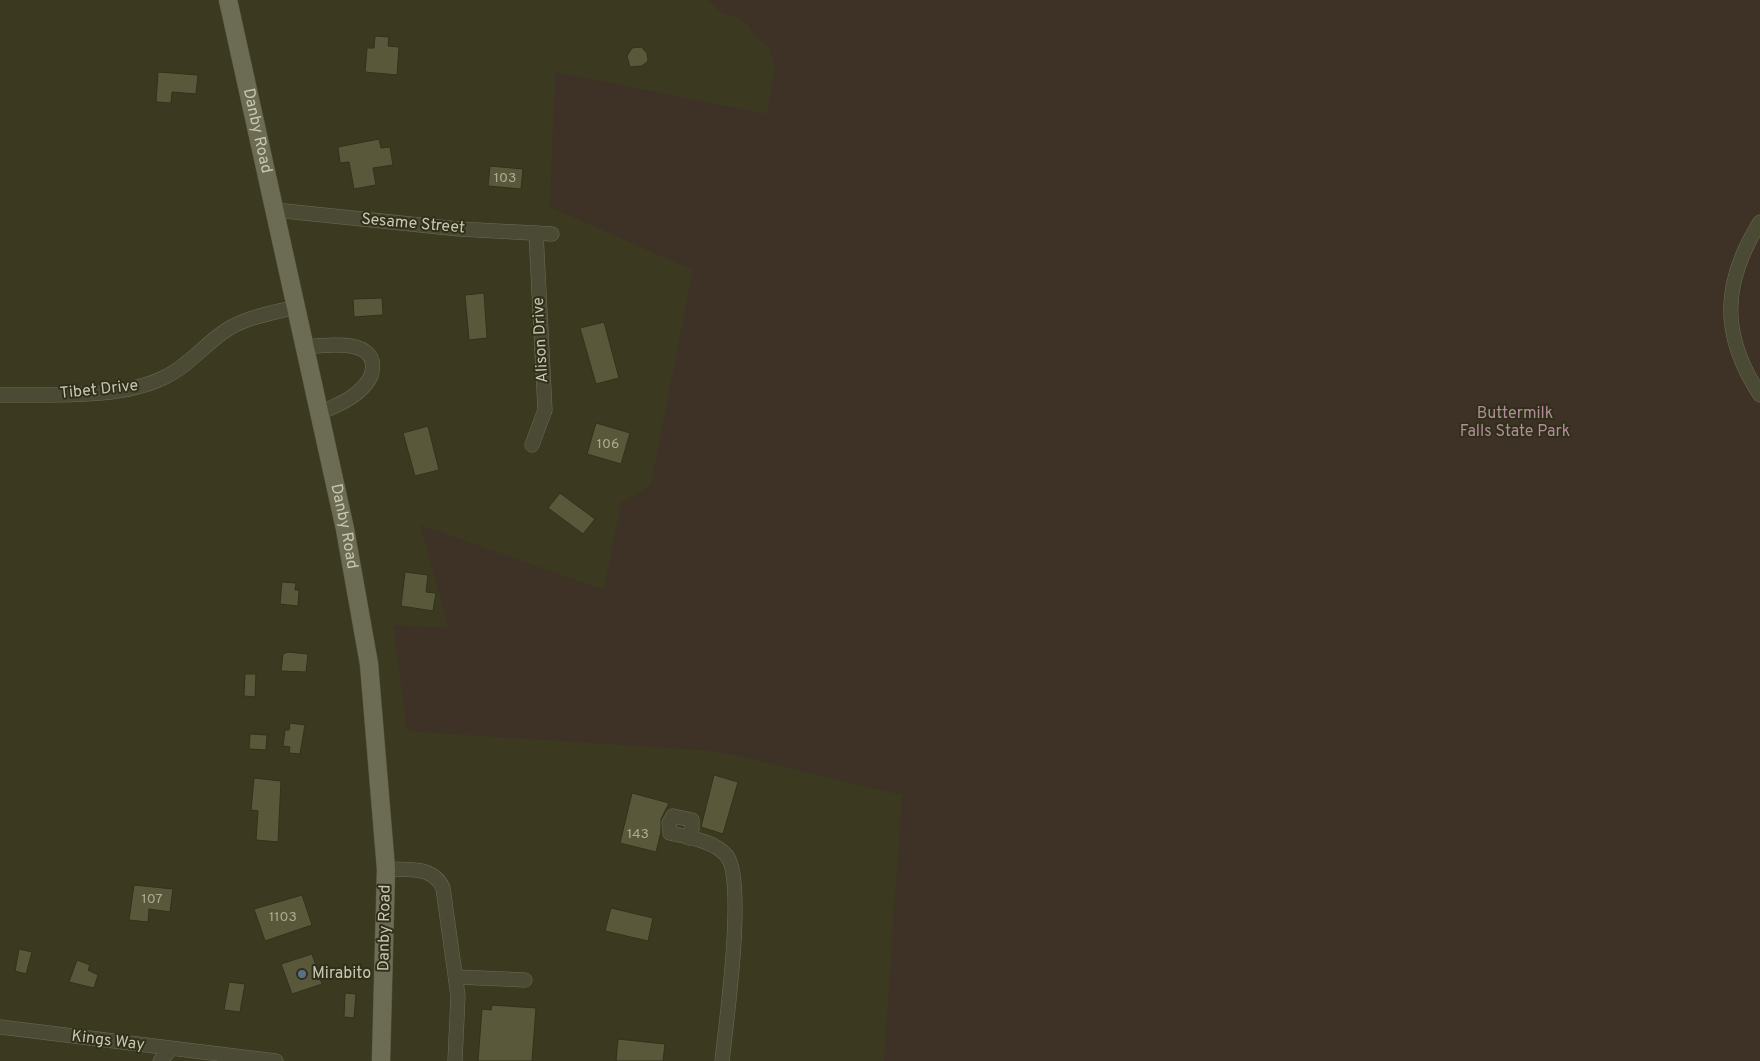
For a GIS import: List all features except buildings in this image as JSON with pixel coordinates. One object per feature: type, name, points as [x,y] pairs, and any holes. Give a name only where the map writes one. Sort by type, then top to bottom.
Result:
[{"type":"main road","name":"Danby Road","points":[[228,0],[345,529],[369,664],[386,869],[381,1061]]},
{"type":"street","name":"Sesame Street","points":[[275,210],[459,229],[552,234]]},
{"type":"street","points":[[1760,222],[1736,268],[1731,292],[1730,317],[1738,350],[1752,383],[1760,396]]},
{"type":"street","name":"Alison Drive","points":[[532,445],[545,410],[536,234]]},
{"type":"street","name":"Tibet Drive","points":[[0,395],[78,394],[146,385],[183,366],[216,337],[234,325],[296,307]]},
{"type":"street","points":[[305,347],[331,344],[349,345],[364,350],[371,356],[373,366],[371,376],[362,388],[351,398],[320,413]]},
{"type":"street","points":[[688,838],[711,845],[726,856],[734,878],[734,924],[722,1061]]},
{"type":"street","points":[[386,869],[428,872],[440,882],[456,977],[458,1002],[454,1061]]},
{"type":"street","points":[[456,977],[525,980]]},
{"type":"street","name":"Kings Way","points":[[0,1027],[276,1061]]},
{"type":"street","points":[[160,1061],[171,1049]]},
{"type":"green space","name":"Buttermilk Falls State Park","points":[[708,0],[1760,0],[1760,1061],[884,1061],[902,795],[716,751],[407,731],[393,625],[449,628],[420,525],[604,590],[621,503],[651,485],[693,270],[550,207],[555,72],[767,114],[775,65],[768,46],[755,37],[748,24],[736,16],[723,14]]},
{"type":"place","name":"Mirabito","points":[[302,974]]}]
